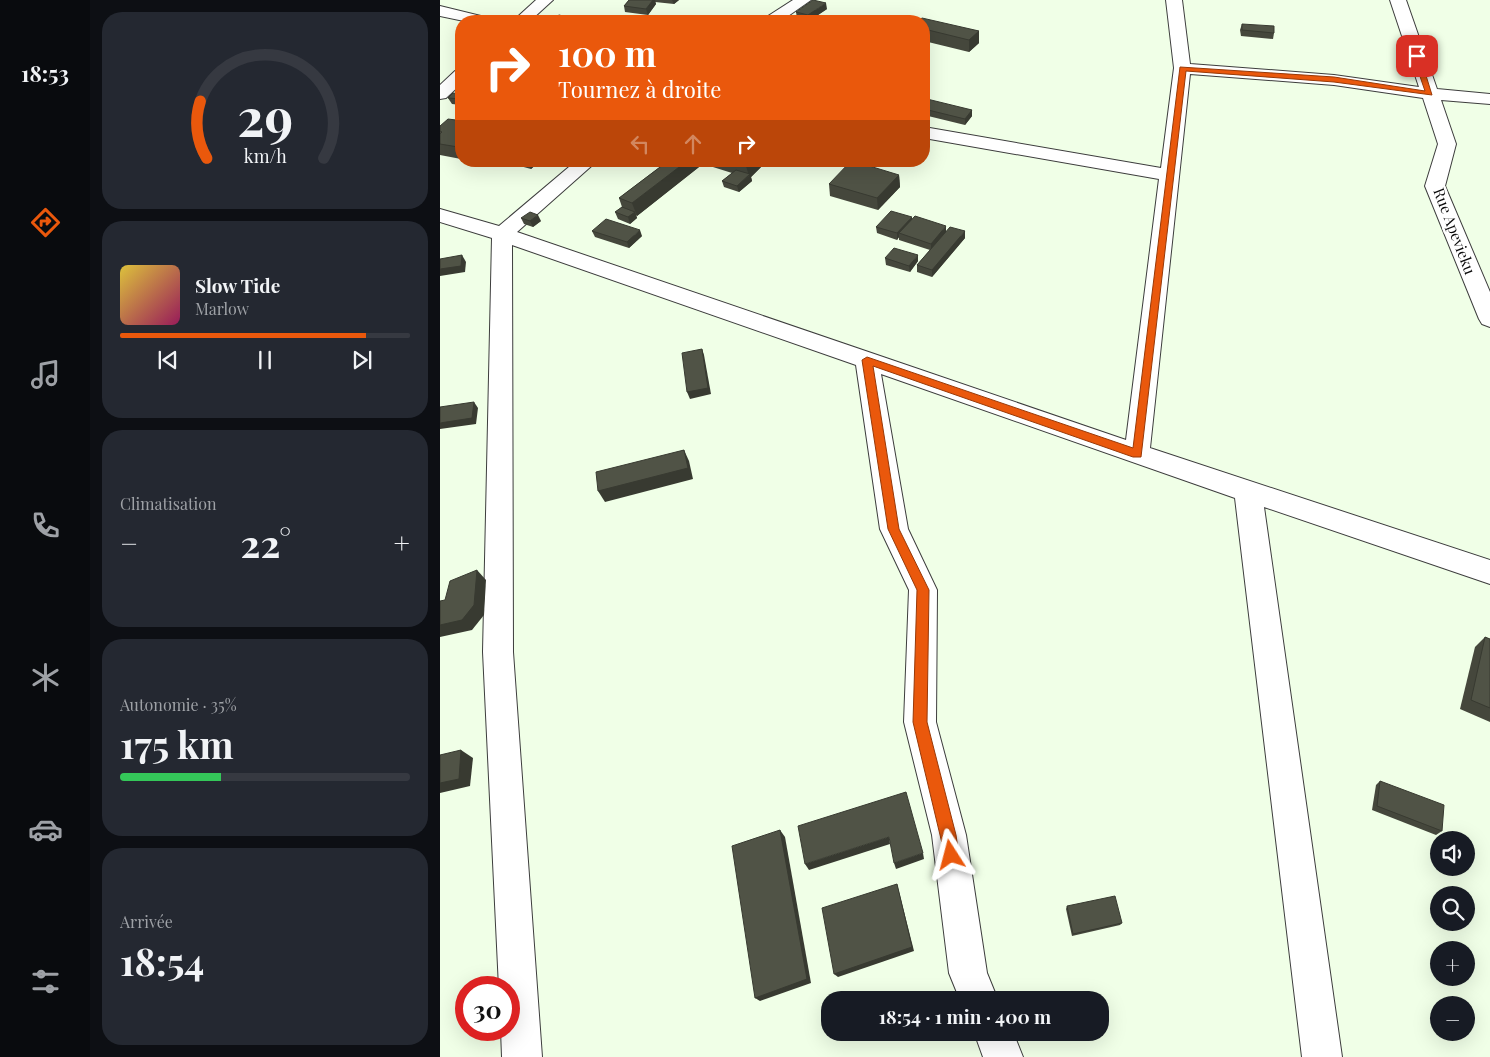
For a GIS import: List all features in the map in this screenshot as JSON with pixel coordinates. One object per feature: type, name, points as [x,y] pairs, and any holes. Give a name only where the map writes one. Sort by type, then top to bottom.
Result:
[{"type":"street","points":[[528,15],[545,0]]},
{"type":"street","points":[[780,15],[803,0]]},
{"type":"street","points":[[1137,454],[1182,68],[1172,0]]},
{"type":"street","name":"Rue Apevieku","points":[[1398,0],[1447,144],[1436,186],[1490,319]]},
{"type":"street","points":[[440,12],[455,15]]},
{"type":"street","points":[[1182,68],[1334,80],[1429,94],[1490,99]]},
{"type":"street","points":[[440,94],[455,80]]},
{"type":"street","points":[[930,133],[1170,175]]},
{"type":"street","points":[[522,1057],[498,652],[502,234],[581,167]]},
{"type":"street","points":[[440,215],[502,234],[1137,454],[1490,572]]},
{"type":"street","points":[[867,360],[894,529],[923,590],[920,722],[948,835],[968,974],[975,991]]},
{"type":"street","points":[[1248,491],[1322,1057]]},
{"type":"street","points":[[997,1041],[1003,1057]]},
{"type":"building","points":[[629,0],[653,0],[646,9],[624,6]]},
{"type":"building","points":[[813,0],[826,3],[808,15],[796,12]]},
{"type":"building","points":[[930,20],[979,31],[969,40],[930,30]]},
{"type":"building","points":[[1242,24],[1274,26],[1274,33],[1242,30]]},
{"type":"building","points":[[453,93],[455,93],[455,99],[448,98]]},
{"type":"building","points":[[930,100],[972,110],[965,119],[930,110]]},
{"type":"building","points":[[448,119],[455,120],[455,146],[440,144],[440,134],[442,132],[440,131],[440,126]]},
{"type":"building","points":[[660,167],[679,167],[632,203],[619,198]]},
{"type":"building","points":[[845,167],[873,167],[899,175],[877,198],[829,184]]},
{"type":"building","points":[[736,170],[750,174],[737,186],[722,181]]},
{"type":"building","points":[[622,207],[635,212],[628,217],[615,212]]},
{"type":"building","points":[[891,211],[912,217],[897,233],[876,227]]},
{"type":"building","points":[[530,212],[538,215],[530,221],[521,218]]},
{"type":"building","points":[[915,216],[946,226],[931,244],[899,233]]},
{"type":"building","points":[[606,219],[640,230],[627,242],[592,231]]},
{"type":"building","points":[[950,227],[965,231],[932,270],[917,265]]},
{"type":"building","points":[[894,248],[918,255],[909,266],[885,258]]},
{"type":"building","points":[[462,255],[461,266],[440,269],[440,259]]},
{"type":"building","points":[[702,349],[708,388],[687,392],[682,353]]},
{"type":"building","points":[[474,402],[472,418],[440,423],[440,407]]},
{"type":"building","points":[[684,450],[688,468],[598,491],[596,472]]},
{"type":"building","points":[[477,570],[474,605],[462,620],[440,625],[440,601],[445,600],[450,581]]},
{"type":"building","points":[[1485,637],[1490,639],[1490,708],[1471,700]]},
{"type":"building","points":[[461,750],[459,779],[440,783],[440,755]]},
{"type":"building","points":[[1380,781],[1444,805],[1442,831],[1377,806]]},
{"type":"building","points":[[906,792],[923,853],[894,863],[889,837],[805,864],[798,826]]},
{"type":"building","points":[[780,830],[807,979],[755,998],[732,846]]},
{"type":"building","points":[[897,884],[912,947],[834,974],[822,908]]},
{"type":"building","points":[[1115,896],[1122,923],[1073,934],[1067,906]]},
{"type":"route","points":[[951,855],[948,835],[920,722],[923,590],[894,529],[867,360],[1137,454],[1182,68],[1334,80],[1429,94],[1417,56]]}]
